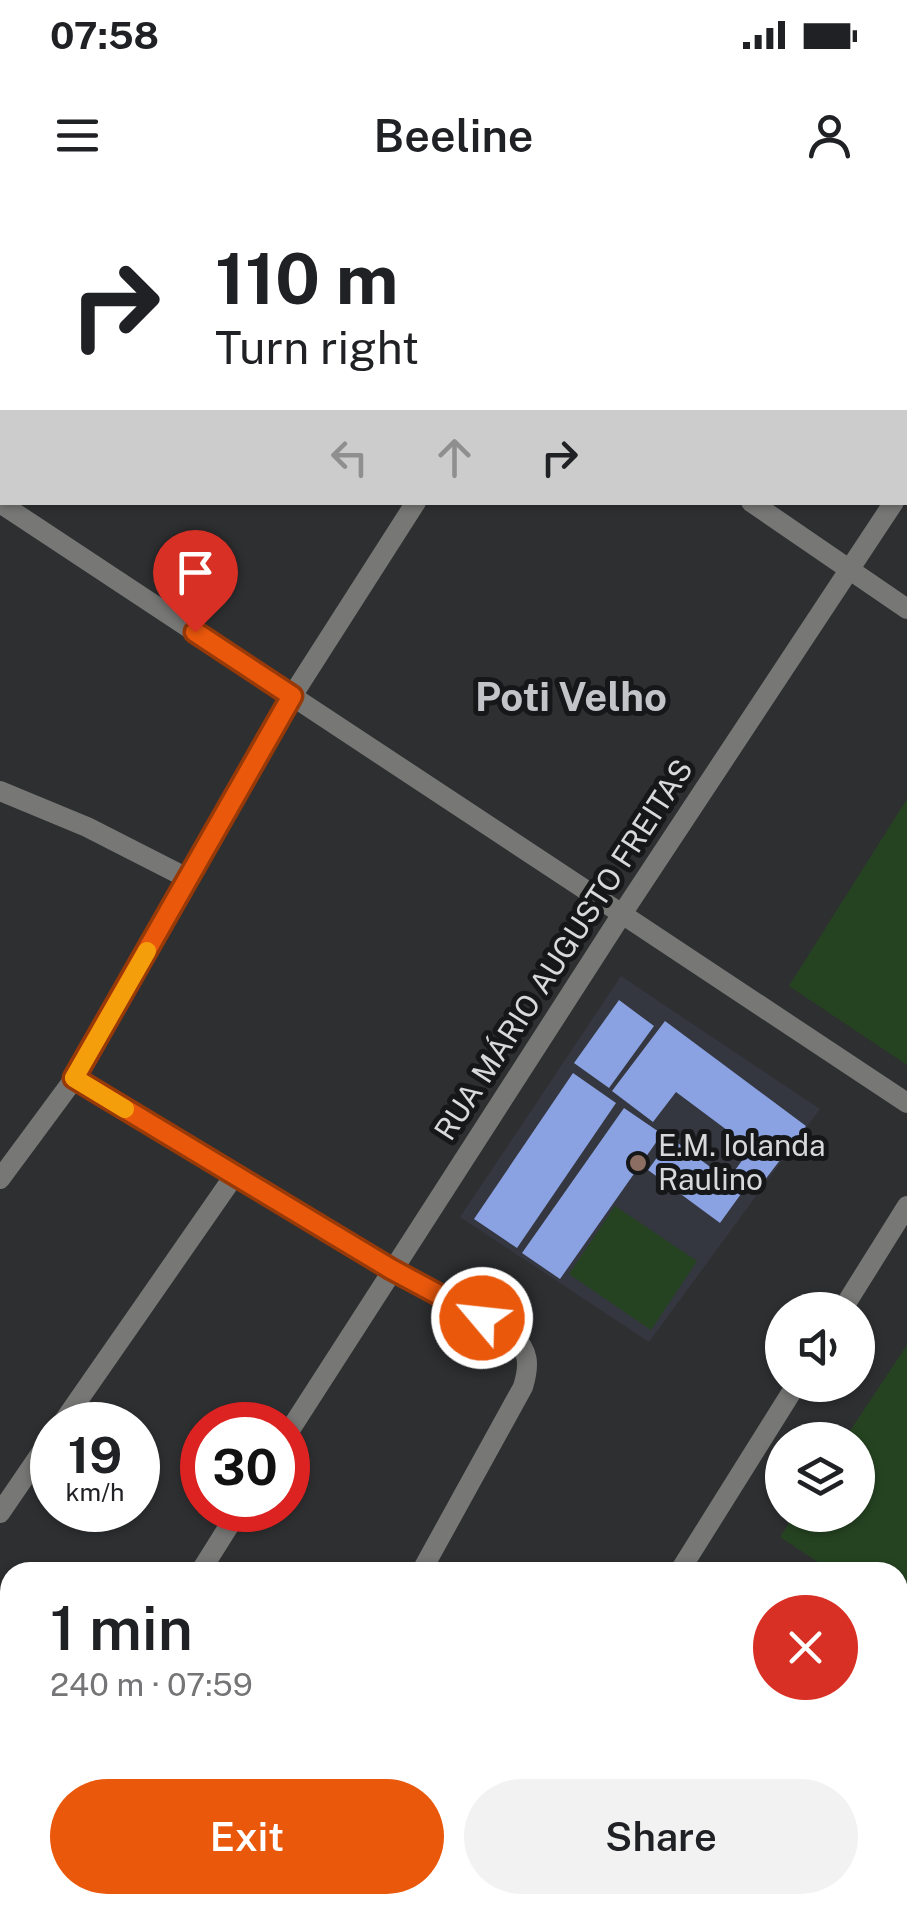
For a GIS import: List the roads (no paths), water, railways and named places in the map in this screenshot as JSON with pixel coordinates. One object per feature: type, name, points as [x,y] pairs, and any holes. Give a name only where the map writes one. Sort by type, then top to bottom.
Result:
[{"type":"street","points":[[3,505],[907,1102]]},
{"type":"street","points":[[0,1179],[74,1078],[292,696],[414,505]]},
{"type":"street","points":[[756,505],[907,609]]},
{"type":"street","name":"RUA MÁRIO AUGUSTO FREITAS","points":[[308,1402],[622,914],[892,505]]},
{"type":"street","points":[[0,790],[189,878]]},
{"type":"street","points":[[74,1078],[391,1269],[512,1334],[524,1346],[528,1370],[523,1387],[427,1562]]},
{"type":"street","points":[[77,1402],[234,1176]]},
{"type":"street","points":[[853,1292],[907,1206]]},
{"type":"street","points":[[690,1562],[786,1402]]},
{"type":"street","points":[[0,1513],[30,1470]]},
{"type":"street","points":[[206,1562],[225,1532]]},
{"type":"place","name":"E.M. Iolanda Raulino","points":[[638,1163]]},
{"type":"district","name":"Poti Velho","points":[[571,697]]}]
